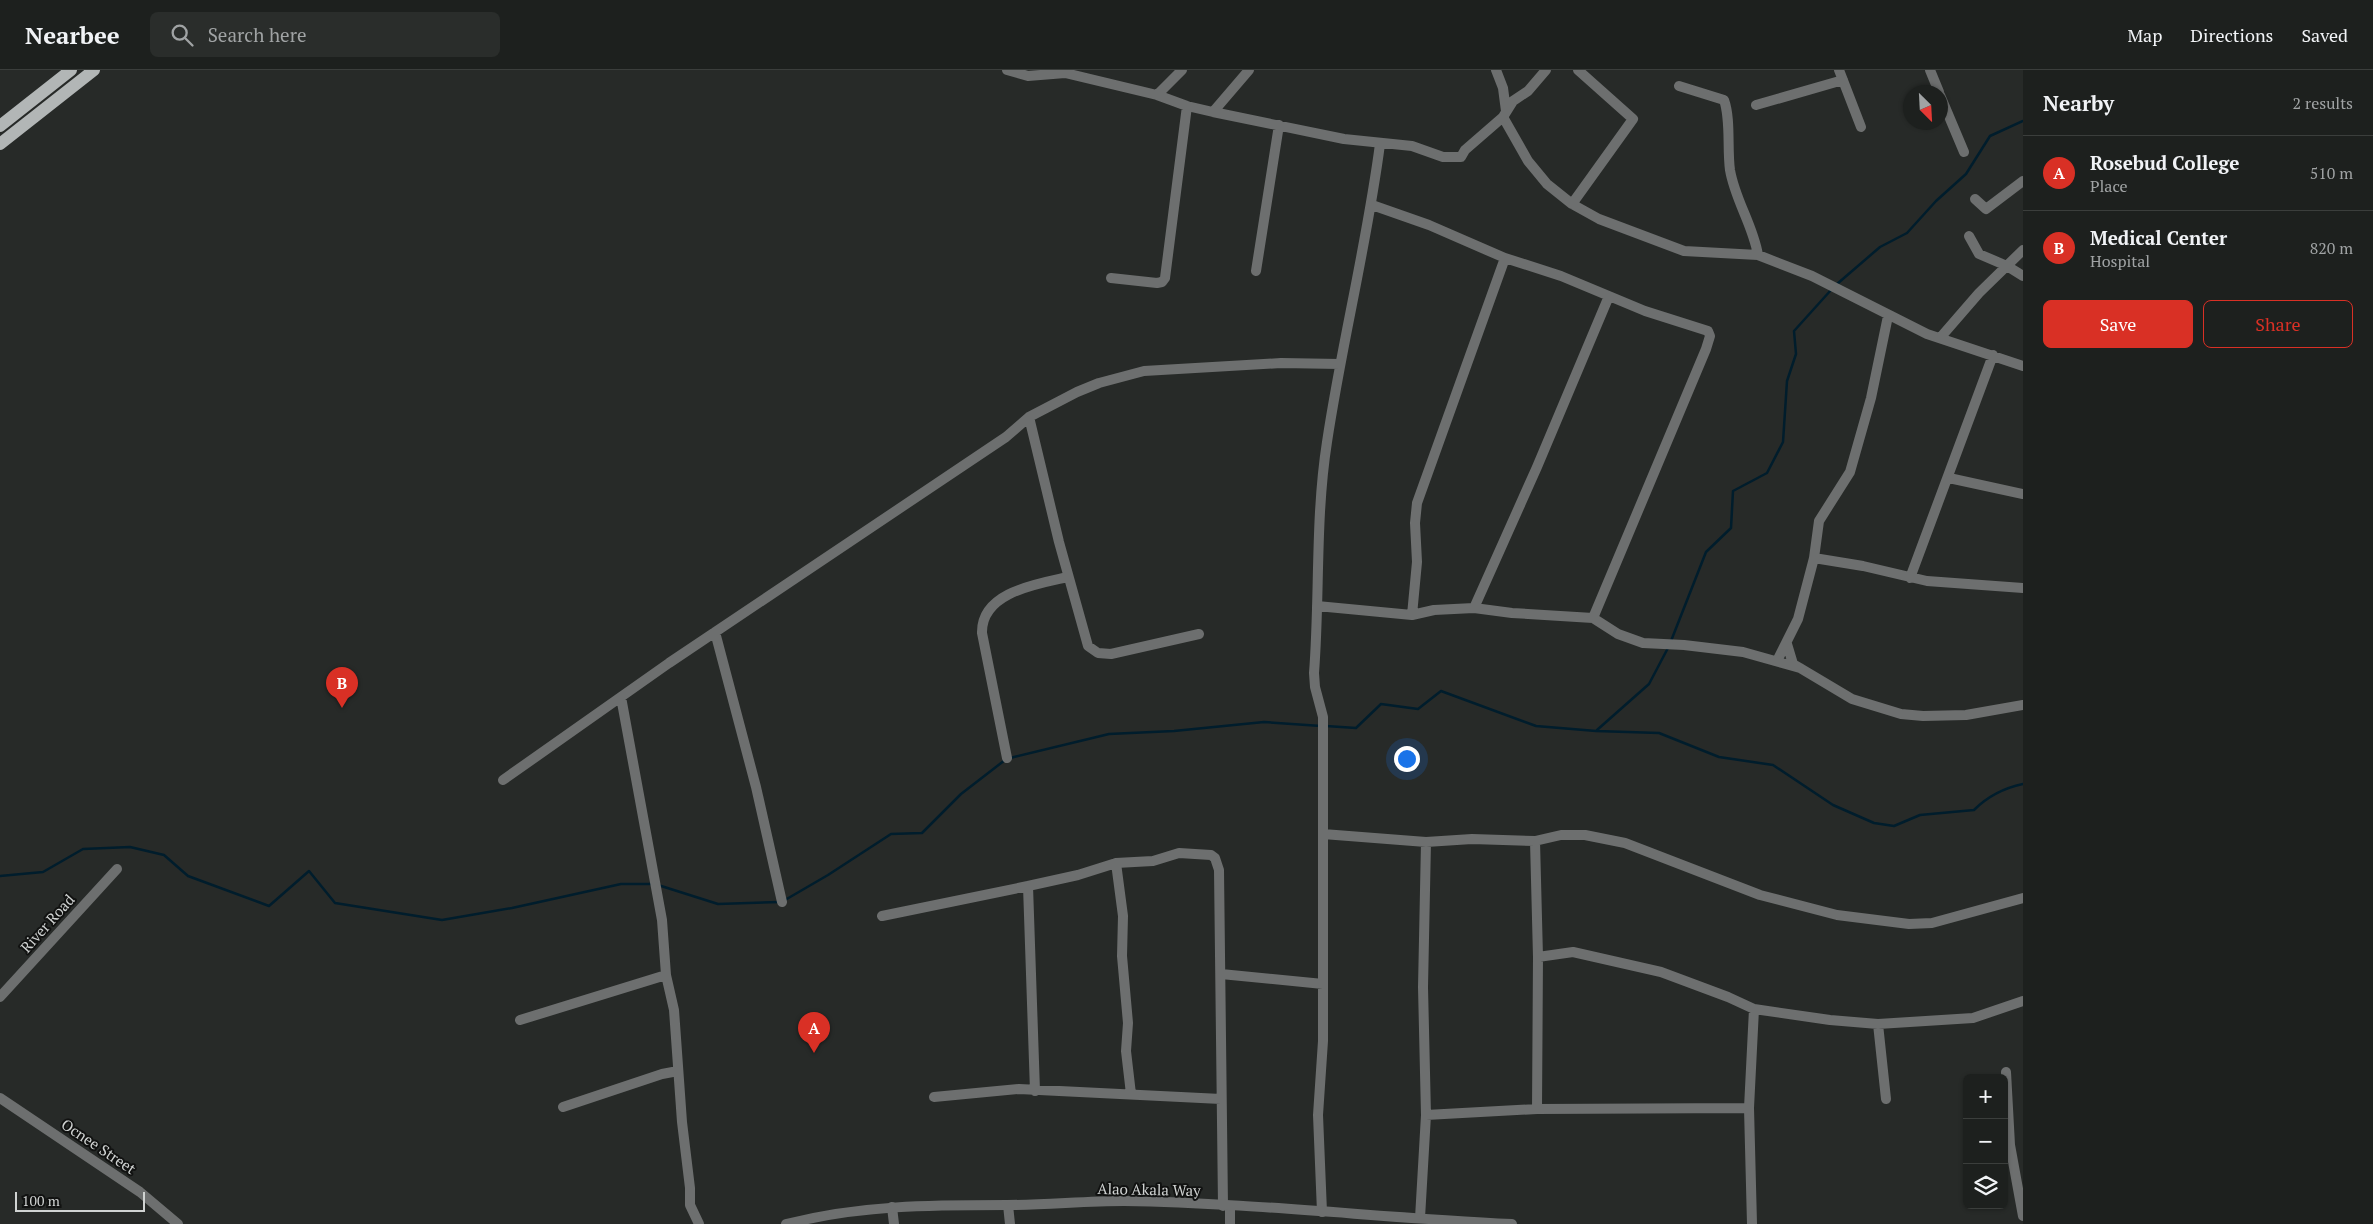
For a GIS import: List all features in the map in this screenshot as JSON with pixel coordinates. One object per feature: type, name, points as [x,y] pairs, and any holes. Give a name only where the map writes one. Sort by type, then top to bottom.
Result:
[{"type":"main road","points":[[0,126],[71,70]]},
{"type":"main road","points":[[0,144],[94,70]]},
{"type":"street","points":[[1007,70],[1028,76],[1065,73],[1157,95],[1187,106],[1212,112],[1344,139],[1412,146],[1443,157],[1456,158],[1461,157],[1465,150],[1504,114],[1513,101],[1528,91],[1546,70]]},
{"type":"street","points":[[1102,70],[1104,82]]},
{"type":"street","points":[[1157,95],[1182,70]]},
{"type":"street","points":[[1212,112],[1249,70]]},
{"type":"street","points":[[1496,70],[1502,83],[1504,114],[1528,161],[1547,184],[1572,204],[1599,219],[1684,252],[1758,255],[1827,284],[1888,316],[1940,338],[2023,366]]},
{"type":"street","points":[[1572,204],[1633,119],[1578,70]]},
{"type":"street","points":[[1930,70],[1936,85]]},
{"type":"street","points":[[1756,105],[1841,75],[1861,127]]},
{"type":"street","points":[[1679,86],[1724,100],[1730,171],[1742,208],[1753,233],[1758,255]]},
{"type":"street","points":[[1111,278],[1157,283],[1162,282],[1165,278],[1187,106]]},
{"type":"street","points":[[1948,113],[1964,152]]},
{"type":"street","points":[[1256,271],[1279,125]]},
{"type":"street","points":[[1322,1212],[1318,1115],[1323,1041],[1322,984],[1325,866],[1323,834],[1323,717],[1315,687],[1314,673],[1318,532],[1327,444],[1340,364],[1372,205],[1380,144]]},
{"type":"street","points":[[1976,199],[1986,209],[2023,181]]},
{"type":"street","points":[[1372,205],[1429,225],[1505,258],[1561,276],[1646,311],[1708,331],[1710,336],[1706,349],[1593,618]]},
{"type":"street","points":[[1969,236],[1979,254],[2007,266],[2023,276]]},
{"type":"street","points":[[1940,338],[1979,293],[2023,250]]},
{"type":"street","points":[[1412,615],[1416,562],[1415,523],[1417,503],[1505,258]]},
{"type":"street","points":[[1474,608],[1538,467],[1609,296]]},
{"type":"street","points":[[1777,662],[1798,618],[1814,558],[1819,521],[1850,472],[1871,398],[1888,316]]},
{"type":"street","points":[[1912,578],[1994,355]]},
{"type":"street","points":[[503,780],[715,632],[1006,437],[1029,417],[1099,383],[1144,371],[1281,363],[1340,364]]},
{"type":"street","points":[[1029,417],[1085,640],[1093,651],[1111,654],[1140,649],[1199,634]]},
{"type":"street","points":[[1949,478],[2023,494]]},
{"type":"street","points":[[1814,558],[1863,566],[1927,581],[2023,588]]},
{"type":"street","points":[[1007,758],[982,633],[983,619],[992,607],[1008,595],[1029,587],[1068,577]]},
{"type":"street","points":[[1317,606],[1412,615],[1434,610],[1474,608],[1512,613],[1593,618],[1626,637],[1643,643],[1684,645],[1743,652],[1800,668]]},
{"type":"street","points":[[715,632],[756,787],[782,902]]},
{"type":"street","points":[[1787,644],[1793,664],[1852,699],[1902,714],[1923,716],[1966,715],[2023,705]]},
{"type":"street","points":[[621,697],[662,920],[666,975],[674,1010],[690,1205],[699,1224]]},
{"type":"street","points":[[1323,834],[1426,842],[1472,839],[1536,841],[1562,835],[1584,835],[1625,843],[1760,895],[1837,915],[1885,922],[1932,923],[2023,898]]},
{"type":"street","points":[[1536,841],[1538,957],[1536,1109]]},
{"type":"street","points":[[1420,1218],[1426,1115],[1423,987],[1426,842]]},
{"type":"street","points":[[882,916],[1078,875],[1116,863],[1153,861],[1179,853],[1192,852],[1206,853],[1216,858],[1219,870],[1221,1099],[1226,1206],[1230,1224]]},
{"type":"street","points":[[1116,863],[1123,916],[1122,956],[1128,1023],[1126,1051],[1130,1094]]},
{"type":"street","name":"River Road","points":[[0,997],[116,869]]},
{"type":"street","points":[[1028,886],[1035,1091]]},
{"type":"street","points":[[1538,957],[1574,952],[1661,972],[1728,997],[1754,1009],[1830,1020],[1878,1024],[1973,1018],[2023,1001]]},
{"type":"street","points":[[1221,974],[1322,984]]},
{"type":"street","points":[[520,1020],[666,975]]},
{"type":"street","points":[[1752,1224],[1749,1108],[1754,1009]]},
{"type":"street","points":[[1878,1024],[1886,1099]]},
{"type":"street","points":[[563,1107],[662,1074],[678,1071]]},
{"type":"street","points":[[2006,1072],[2010,1145],[2023,1216]]},
{"type":"street","points":[[934,1097],[1019,1089],[1221,1099]]},
{"type":"street","name":"Ocnee Street","points":[[0,1098],[140,1192],[178,1224]]},
{"type":"street","points":[[1426,1115],[1536,1109],[1749,1108]]},
{"type":"street","name":"Alao Akala Way","points":[[786,1224],[852,1212],[934,1204],[1008,1205],[1124,1201],[1512,1224]]},
{"type":"street","points":[[1008,1205],[1010,1224]]},
{"type":"street","points":[[892,1207],[894,1224]]},
{"type":"waterway","points":[[1837,284],[1880,247],[1907,233],[1936,201],[1966,174],[1990,136],[2023,121]]},
{"type":"waterway","points":[[1671,641],[1706,552],[1731,528],[1733,491],[1767,473],[1783,442],[1787,381],[1796,354],[1794,331],[1831,290]]},
{"type":"waterway","points":[[1597,730],[1649,684],[1669,646]]},
{"type":"waterway","points":[[1326,726],[1356,728],[1381,704],[1418,709],[1441,691],[1536,726],[1596,731],[1659,733],[1719,757],[1773,765],[1833,805],[1874,823],[1894,826],[1920,815],[1974,810],[1997,793],[2023,784]]},
{"type":"waterway","points":[[1010,758],[1109,734],[1174,731],[1264,722],[1321,726]]},
{"type":"waterway","points":[[785,900],[828,875],[891,834],[922,833],[961,794],[1005,760]]},
{"type":"waterway","points":[[0,876],[43,872],[83,849],[130,847],[164,855],[188,876],[269,906],[309,871],[335,903],[442,920],[512,908],[621,884],[653,884]]},
{"type":"waterway","points":[[658,885],[718,904],[780,902]]},
{"type":"place","name":"Medical Center","points":[[342,708]]},
{"type":"place","name":"Rosebud College","points":[[814,1053]]}]
